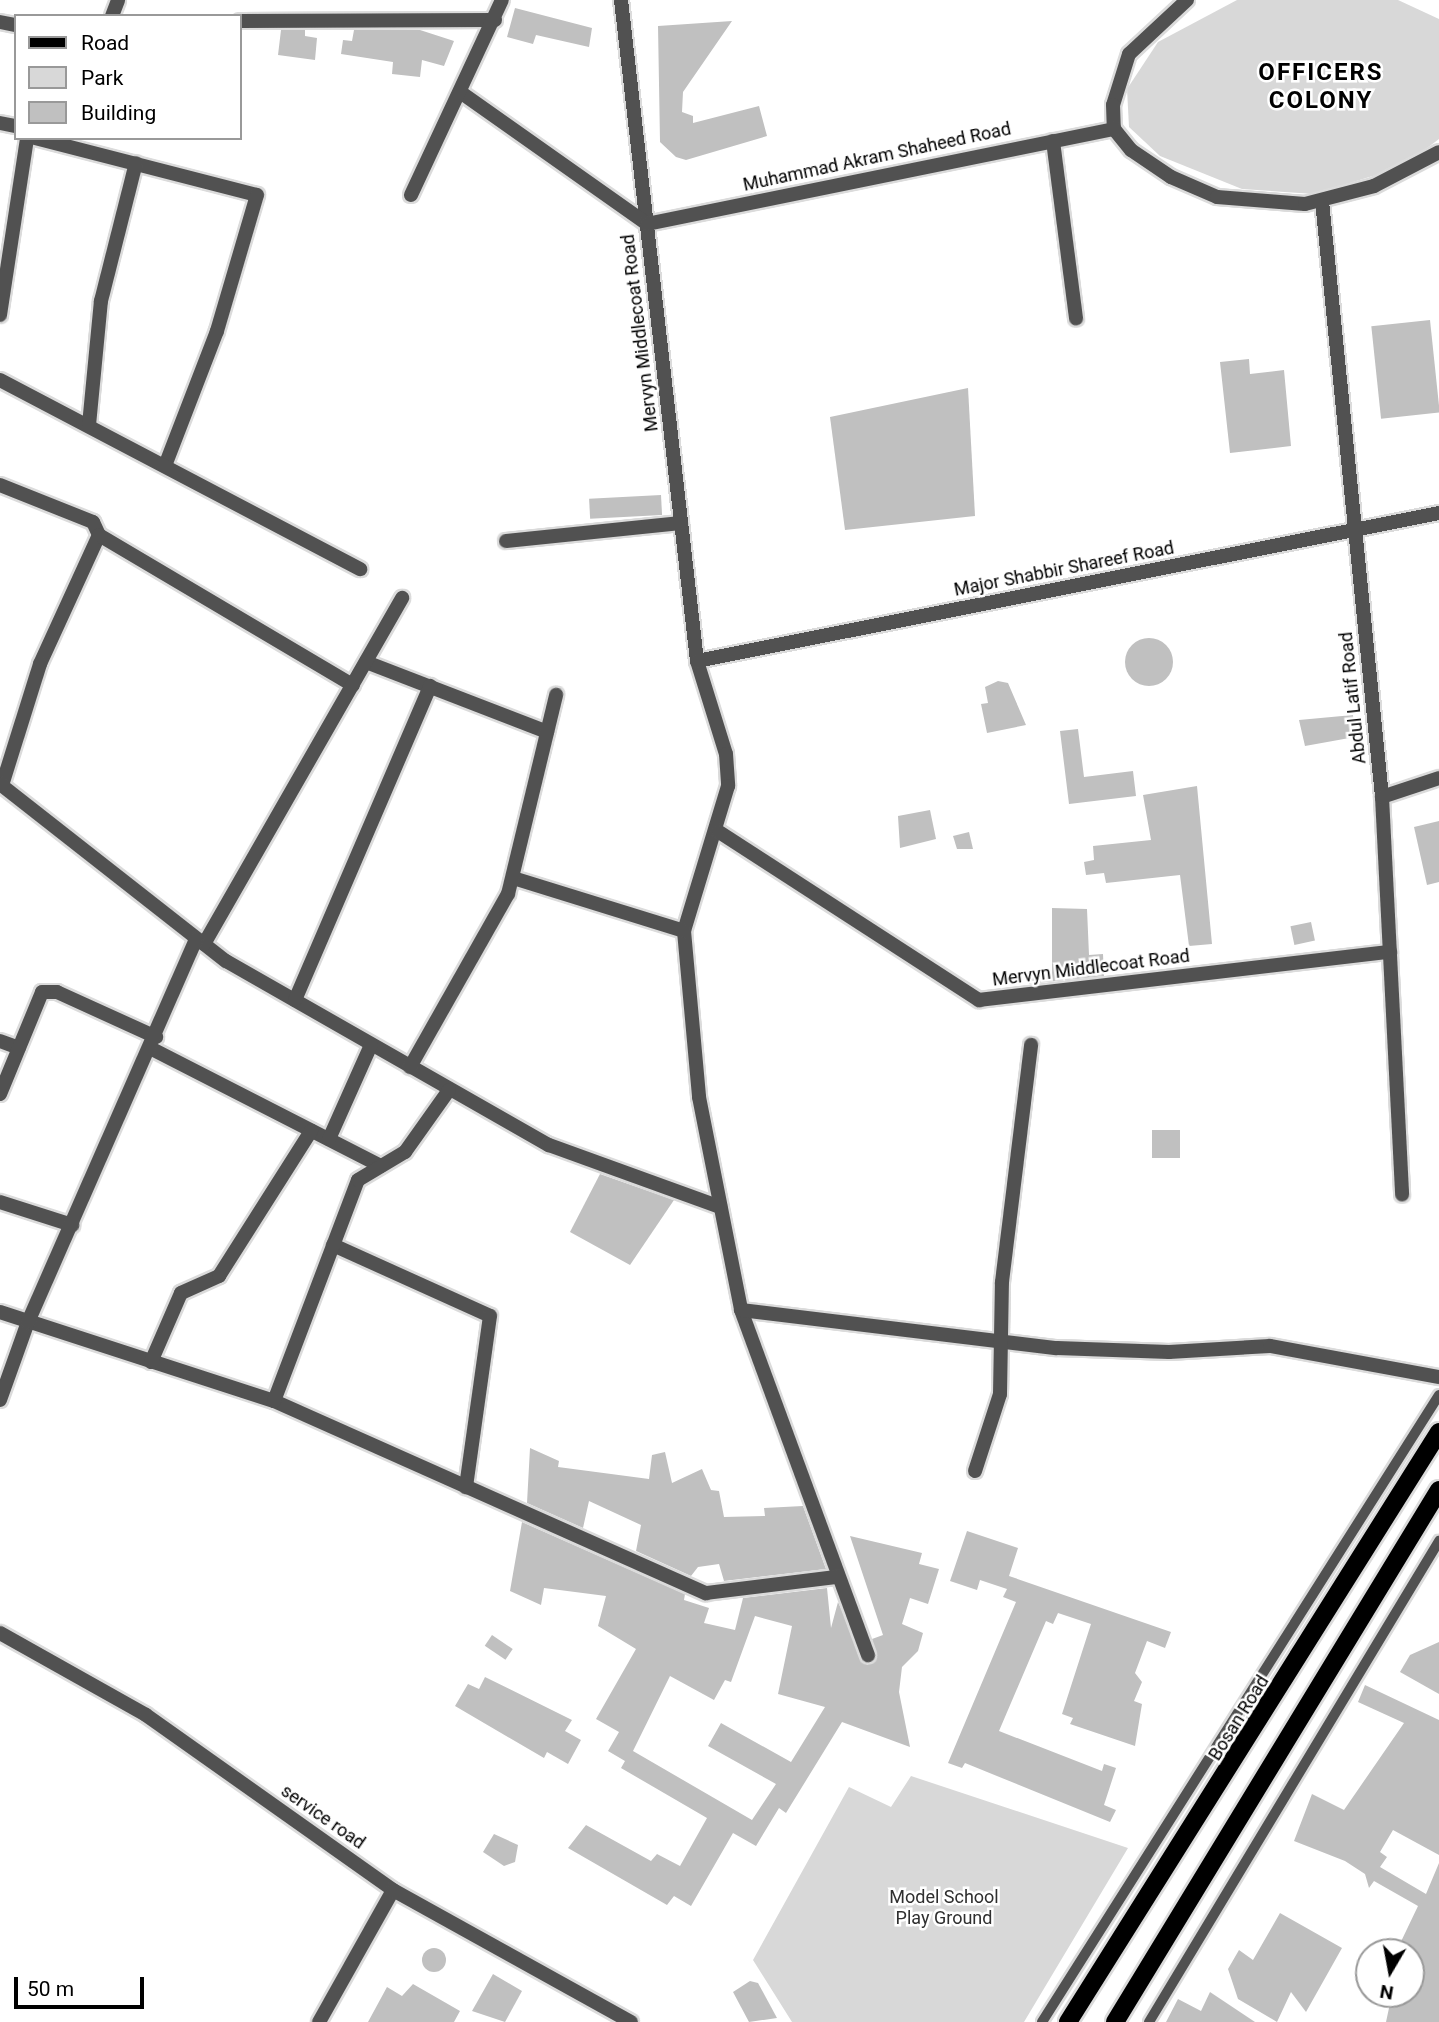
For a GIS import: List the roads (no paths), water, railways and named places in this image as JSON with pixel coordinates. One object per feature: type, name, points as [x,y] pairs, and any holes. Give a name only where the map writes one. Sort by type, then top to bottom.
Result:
[{"type":"main road","name":"Bosan Road","points":[[1068,2022],[1439,1432]]},
{"type":"main road","points":[[1115,2022],[1439,1490]]},
{"type":"street","points":[[411,195],[463,94],[502,0]]},
{"type":"street","name":"Mervyn Middlecoat Road","points":[[621,0],[697,661],[726,754],[728,786],[719,832],[706,851],[684,931]]},
{"type":"street","points":[[1187,0],[1158,21],[1120,70],[1114,129],[1149,162],[1217,197],[1262,204],[1322,201],[1410,171],[1439,152]]},
{"type":"street","points":[[242,21],[495,20]]},
{"type":"street","points":[[463,94],[647,224]]},
{"type":"street","name":"Muhammad Akram Shaheed Road","points":[[647,224],[1114,129]]},
{"type":"street","points":[[0,316],[2,277],[27,140]]},
{"type":"street","points":[[43,140],[257,195],[217,331],[166,463]]},
{"type":"street","points":[[1053,141],[1076,319]]},
{"type":"street","points":[[89,425],[101,301],[136,163]]},
{"type":"street","name":"Abdul Latif Road","points":[[1322,201],[1382,797],[1402,1194]]},
{"type":"street","points":[[0,380],[166,463],[360,569]]},
{"type":"street","points":[[0,485],[93,522],[99,535],[353,685]]},
{"type":"street","name":"Major Shabbir Shareef Road","points":[[697,661],[1439,513]]},
{"type":"street","points":[[506,541],[681,523]]},
{"type":"street","points":[[99,535],[40,664],[1,785],[200,942],[410,1068],[549,1144],[720,1207]]},
{"type":"street","points":[[0,1400],[28,1322],[200,942],[402,598]]},
{"type":"street","points":[[366,662],[547,732]]},
{"type":"street","points":[[295,1000],[430,686]]},
{"type":"street","points":[[410,1068],[491,933],[513,878],[556,695]]},
{"type":"street","points":[[1382,797],[1439,778]]},
{"type":"street","name":"Mervyn Middlecoat Road","points":[[719,832],[979,1000],[1390,952]]},
{"type":"street","points":[[513,878],[684,931],[699,1097],[741,1310],[837,1577],[868,1655]]},
{"type":"street","points":[[0,1094],[48,990],[154,1043],[381,1166]]},
{"type":"street","points":[[0,1041],[19,1048]]},
{"type":"street","points":[[329,1139],[371,1045]]},
{"type":"street","points":[[975,1471],[1000,1394],[998,1342],[1031,1045]]},
{"type":"street","points":[[274,1401],[358,1180],[405,1152],[449,1090]]},
{"type":"street","points":[[151,1362],[181,1293],[219,1276],[311,1130]]},
{"type":"street","points":[[0,1202],[72,1225]]},
{"type":"street","points":[[334,1245],[490,1316],[466,1487]]},
{"type":"street","points":[[741,1310],[998,1342],[1169,1352],[1270,1346],[1439,1377]]},
{"type":"street","points":[[0,1312],[274,1401],[706,1593],[837,1577]]},
{"type":"street","name":"service road","points":[[0,1633],[146,1715],[393,1890],[631,2022]]},
{"type":"street","points":[[319,2022],[393,1890]]},
{"type":"lane","points":[[1042,2022],[1439,1395]]},
{"type":"lane","points":[[1149,2022],[1439,1541]]},
{"type":"district","name":"OFFICERS COLONY","points":[[1321,87]]},
{"type":"park label","name":"Model School Play Ground","points":[[944,1908]]}]
